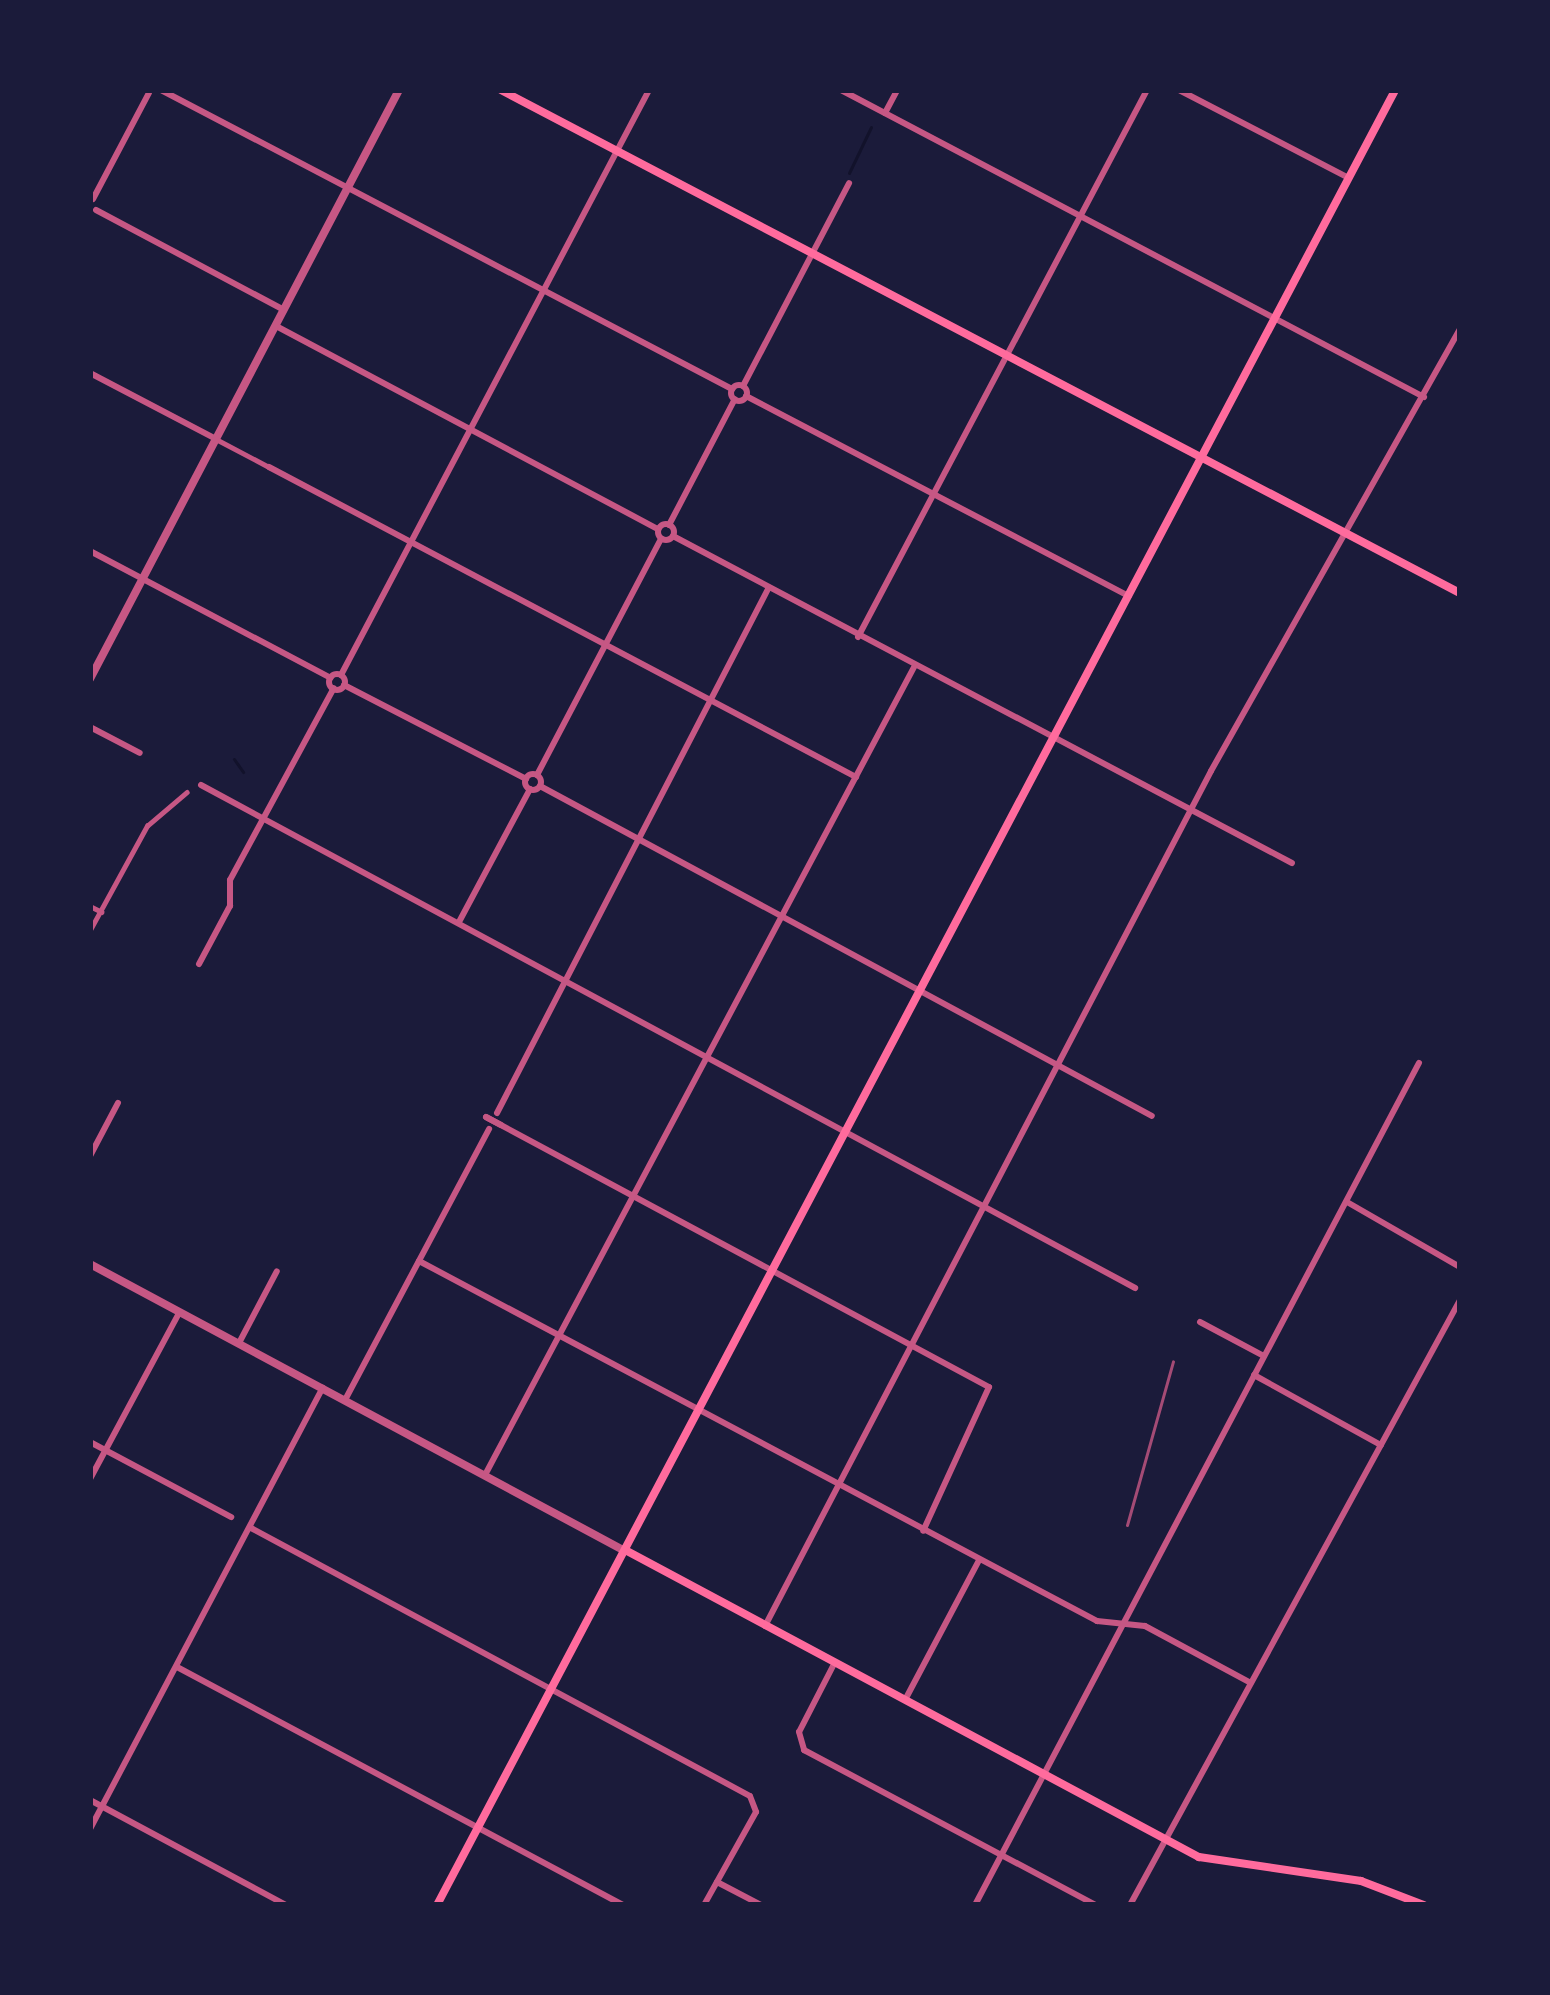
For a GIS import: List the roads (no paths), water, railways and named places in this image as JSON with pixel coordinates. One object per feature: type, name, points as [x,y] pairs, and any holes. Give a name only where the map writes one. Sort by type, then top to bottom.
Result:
[{"type":"main road","points":[[501,90],[1460,593]]},
{"type":"main road","points":[[437,1905],[1395,90]]},
{"type":"main road","points":[[627,1551],[1166,1840],[1240,1870],[1361,1881],[1424,1905]]},
{"type":"street","points":[[284,310],[93,212],[91,199],[147,91],[160,90],[733,388],[743,386]]},
{"type":"street","points":[[90,679],[399,90]]},
{"type":"street","points":[[331,678],[340,675],[649,90]]},
{"type":"street","points":[[841,90],[1424,397]]},
{"type":"street","points":[[885,113],[897,90]]},
{"type":"street","points":[[858,637],[1147,90]]},
{"type":"street","points":[[1179,90],[1349,178]]},
{"type":"street","points":[[849,183],[743,386],[746,396],[1129,596]]},
{"type":"street","points":[[276,326],[658,529],[662,539]]},
{"type":"street","points":[[765,1626],[1191,812],[1460,329]]},
{"type":"street","points":[[90,373],[856,777]]},
{"type":"street","points":[[733,388],[736,400]]},
{"type":"street","points":[[658,529],[669,525],[736,400],[746,396]]},
{"type":"street","points":[[669,525],[673,536],[768,589],[1053,742],[1292,862]]},
{"type":"street","points":[[526,779],[537,775],[662,539],[673,536]]},
{"type":"street","points":[[90,550],[331,678],[334,688],[264,819],[199,964]]},
{"type":"street","points":[[345,1400],[768,589]]},
{"type":"street","points":[[485,1475],[914,667]]},
{"type":"street","points":[[340,675],[344,685],[526,779],[530,789]]},
{"type":"street","points":[[334,688],[344,685]]},
{"type":"street","points":[[90,727],[140,753]]},
{"type":"street","points":[[537,775],[540,786]]},
{"type":"street","points":[[201,784],[1135,1288]]},
{"type":"street","points":[[459,922],[530,789],[540,786],[1152,1116]]},
{"type":"street","points":[[90,930],[147,826],[187,792]]},
{"type":"street","points":[[90,906],[102,912]]},
{"type":"street","points":[[975,1905],[1419,1063]]},
{"type":"street","points":[[90,1156],[118,1103]]},
{"type":"street","points":[[497,1114],[500,1125],[913,1345],[992,1392],[923,1531]]},
{"type":"street","points":[[489,1129],[500,1125]]},
{"type":"street","points":[[1347,1202],[1460,1267]]},
{"type":"street","points":[[419,1261],[1097,1622],[1124,1623],[1251,1683]]},
{"type":"street","points":[[90,1264],[627,1551]]},
{"type":"street","points":[[239,1343],[277,1270]]},
{"type":"street","points":[[1130,1905],[1460,1300]]},
{"type":"street","points":[[90,1479],[179,1312]]},
{"type":"street","points":[[1200,1322],[1264,1356]]},
{"type":"street","points":[[1254,1375],[1381,1445]]},
{"type":"street","points":[[90,1829],[323,1388]]},
{"type":"street","points":[[90,1442],[230,1517]]},
{"type":"street","points":[[251,1528],[750,1796],[756,1812],[704,1905]]},
{"type":"street","points":[[904,1702],[979,1560]]},
{"type":"street","points":[[834,1664],[799,1732],[804,1750],[1095,1905]]},
{"type":"street","points":[[177,1667],[623,1905]]},
{"type":"street","points":[[90,1800],[286,1905]]},
{"type":"street","points":[[717,1882],[761,1905]]},
{"type":"waterway","points":[[849,173],[871,127]]},
{"type":"waterway","points":[[234,759],[243,772]]},
{"type":"railway","points":[[1127,1525],[1173,1361]]}]
